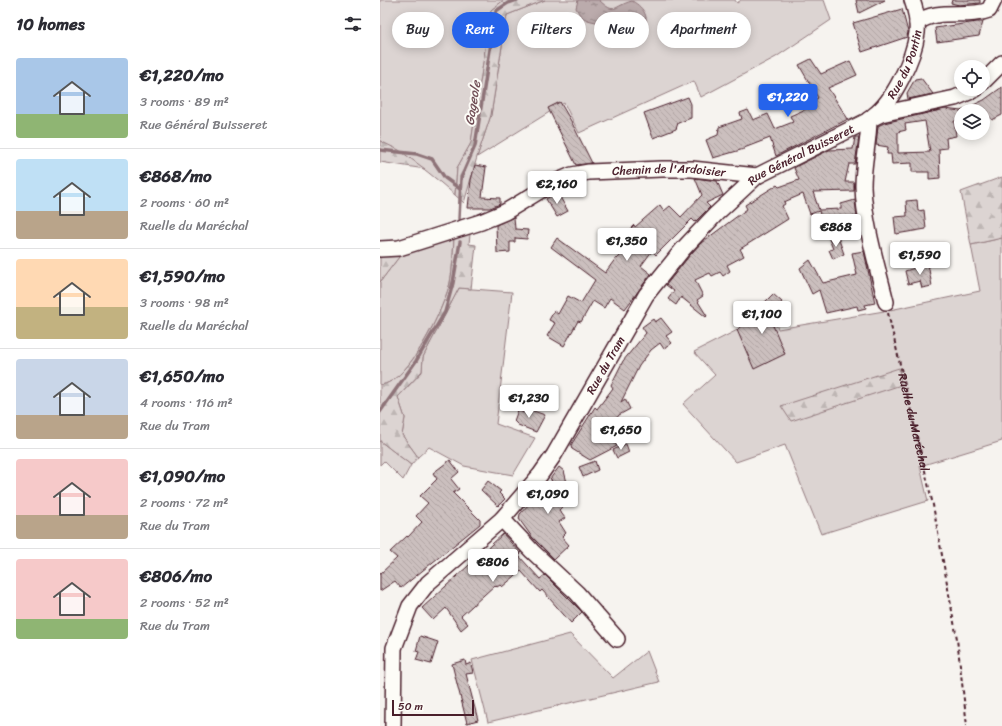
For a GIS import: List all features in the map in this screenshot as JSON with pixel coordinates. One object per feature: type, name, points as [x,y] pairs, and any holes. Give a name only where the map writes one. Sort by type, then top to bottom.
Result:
[{"type":"street","name":"Rue du Pontin","points":[[869,119],[879,112],[887,102],[905,71],[916,39],[916,9],[912,0]]},
{"type":"street","points":[[917,23],[929,16],[981,13],[989,10],[994,0]]},
{"type":"street","points":[[990,75],[1002,63]]},
{"type":"street","points":[[886,302],[865,209],[864,191],[869,138],[869,119],[881,114],[960,96]]},
{"type":"street","name":"Rue Général Buisseret","points":[[736,196],[757,176],[869,119]]},
{"type":"street","name":"Chemin de l'Ardoisier","points":[[380,249],[399,248],[481,222],[505,212],[550,184],[572,175],[589,172],[684,169],[757,176]]},
{"type":"street","name":"Rue du Tram","points":[[389,724],[394,648],[410,606],[428,583],[502,519],[540,475],[554,455],[646,295],[683,249],[736,196]]},
{"type":"street","points":[[502,519],[532,551],[577,593],[617,639]]},
{"type":"path","name":"Ruelle du Maréchal","points":[[886,302],[933,505],[957,638],[967,713],[967,726]]},
{"type":"green space","points":[[380,0],[504,0],[491,10],[491,12],[452,12],[452,48],[485,48],[471,143],[457,168],[455,195],[419,165],[380,141]]},
{"type":"green space","points":[[504,0],[545,0],[509,14],[509,12],[491,12],[491,10]]},
{"type":"green space","points":[[545,0],[735,0],[737,3],[741,0],[824,0],[831,20],[776,57],[701,97],[694,81],[579,133],[564,103],[477,157],[491,115],[502,48],[509,48],[509,14]]},
{"type":"green space","points":[[485,48],[502,48],[491,115],[464,203],[455,195],[457,168],[471,143]]},
{"type":"green space","points":[[380,141],[399,150],[425,169],[380,162]]},
{"type":"green space","points":[[1002,177],[1002,238],[971,245],[961,192]]},
{"type":"green space","points":[[470,234],[469,244],[476,245],[471,289],[459,288],[423,357],[422,371],[398,397],[405,418],[402,435],[418,457],[411,465],[380,441],[380,385],[391,381],[402,372],[413,359],[423,343],[440,310],[450,283],[454,238]]},
{"type":"green space","points":[[454,238],[450,283],[440,310],[432,326],[413,359],[402,372],[391,381],[380,385],[380,282],[402,253]]},
{"type":"green space","points":[[1002,238],[1002,441],[920,466],[928,501],[821,534],[785,445],[736,462],[683,404],[715,375],[694,352],[771,313],[778,329],[890,310],[980,291],[971,245]]},
{"type":"green space","points":[[402,253],[380,282],[380,255]]},
{"type":"green space","points":[[459,288],[512,292],[496,424],[535,438],[513,475],[464,466],[429,447],[418,457],[402,435],[405,418],[398,397],[422,372],[423,357]]},
{"type":"green space","points":[[899,368],[901,385],[791,421],[781,406]]},
{"type":"green space","points":[[380,441],[411,465],[403,480],[384,461],[380,465]]},
{"type":"green space","points":[[570,634],[613,678],[647,651],[659,682],[488,722],[472,660]]},
{"type":"water","points":[[578,0],[599,0],[612,9],[632,1],[644,12],[594,12],[594,21],[586,19],[586,12],[579,12],[576,8]]},
{"type":"building","points":[[856,0],[885,0],[859,13]]},
{"type":"building","points":[[952,0],[980,0],[980,3],[959,5],[951,3]]},
{"type":"building","points":[[902,9],[908,32],[907,37],[862,52],[853,23]]},
{"type":"building","points":[[983,22],[979,36],[937,42],[935,28]]},
{"type":"building","points":[[811,59],[821,74],[850,61],[857,75],[828,88],[848,119],[776,156],[770,138],[744,149],[713,158],[706,140],[718,135],[719,127],[742,119],[740,113],[748,110],[753,120],[768,114],[775,129],[793,122],[790,116],[806,109],[804,105],[818,98],[799,65]]},
{"type":"building","points":[[921,78],[933,94],[908,99],[907,93],[915,79]]},
{"type":"building","points":[[1002,87],[1002,115],[992,120],[990,117],[990,104],[976,104]]},
{"type":"building","points":[[688,97],[691,104],[691,118],[678,123],[676,129],[653,138],[644,113]]},
{"type":"building","points":[[560,102],[592,163],[576,165],[548,108]]},
{"type":"building","points":[[945,109],[954,110],[954,136],[946,138],[947,148],[939,149],[940,178],[929,179],[929,172],[912,172],[912,163],[892,164],[891,154],[887,154],[888,147],[876,145],[878,126],[884,123]],"holes":[[[925,121],[930,152],[898,153],[898,132],[906,130],[905,124]]]},
{"type":"building","points":[[855,137],[859,137],[855,164],[849,164],[845,182],[854,182],[854,191],[813,192],[819,210],[841,209],[841,204],[855,200],[857,217],[821,218],[819,211],[810,214],[803,194],[784,202],[785,204],[782,206],[788,219],[740,249],[744,256],[727,265],[730,271],[723,276],[720,272],[712,276],[710,273],[695,280],[703,296],[697,300],[707,316],[706,317],[681,297],[676,305],[668,299],[674,291],[666,285],[701,243],[747,209],[745,205],[777,185],[779,187],[799,180],[794,168],[829,150],[853,149]]},
{"type":"building","points":[[475,165],[486,167],[482,197],[500,198],[500,204],[490,208],[468,208],[471,180]]},
{"type":"building","points":[[695,178],[717,181],[723,195],[706,203],[710,207],[695,222],[692,219],[656,255],[652,251],[641,266],[651,274],[625,309],[610,298],[604,308],[593,301],[581,322],[578,321],[564,346],[547,336],[555,323],[549,320],[554,311],[558,314],[568,296],[581,303],[595,280],[551,247],[557,238],[605,273],[616,258],[617,259],[633,243],[626,233],[634,225],[635,227],[660,205],[664,211],[670,206],[681,217],[702,195]]},
{"type":"building","points":[[557,192],[568,211],[557,217],[546,199]]},
{"type":"building","points":[[917,200],[918,211],[924,210],[926,229],[896,234],[894,217],[907,216],[906,201]]},
{"type":"building","points":[[514,217],[515,229],[528,230],[527,239],[515,238],[515,242],[510,242],[510,252],[497,253],[496,225]]},
{"type":"building","points":[[838,237],[844,254],[833,259],[829,250],[833,249],[829,239]]},
{"type":"building","points":[[864,251],[875,303],[865,305],[866,308],[858,310],[857,306],[826,313],[819,290],[812,294],[800,268],[810,260],[823,283],[857,275],[852,253]]},
{"type":"building","points":[[928,264],[932,286],[922,288],[920,281],[908,284],[905,271]]},
{"type":"building","points":[[773,294],[782,302],[769,316],[785,354],[754,369],[737,330]]},
{"type":"building","points":[[661,318],[672,332],[666,336],[672,343],[664,349],[660,343],[651,350],[639,366],[621,402],[625,399],[630,409],[619,415],[606,432],[617,446],[590,460],[572,449],[571,445],[595,407],[597,409],[613,388],[611,385],[623,361],[646,333],[642,327],[653,319],[655,322]]},
{"type":"building","points":[[525,408],[545,415],[536,432],[518,425],[514,421],[518,410],[523,413]]},
{"type":"building","points":[[626,444],[629,452],[617,458],[613,450]]},
{"type":"building","points":[[450,460],[459,472],[451,479],[459,489],[453,493],[480,520],[480,524],[401,588],[395,581],[380,591],[380,574],[397,558],[390,552],[407,536],[408,537],[422,522],[416,516],[428,503],[420,496],[437,479],[433,473]]},
{"type":"building","points":[[595,461],[598,470],[583,477],[579,467]]},
{"type":"building","points":[[559,467],[564,471],[571,498],[559,510],[565,518],[559,522],[566,533],[562,537],[569,545],[554,559],[532,537],[519,519],[520,514],[538,494],[540,495],[552,480],[550,479]]},
{"type":"building","points":[[488,481],[501,491],[499,493],[505,499],[498,506],[481,490]]},
{"type":"building","points":[[503,534],[521,554],[519,556],[540,579],[545,575],[582,612],[571,623],[542,590],[540,592],[521,571],[502,587],[500,585],[497,587],[495,585],[461,616],[468,624],[461,630],[446,608],[433,620],[422,608]]},
{"type":"building","points":[[420,636],[438,642],[431,664],[416,660],[419,652],[416,651]]},
{"type":"building","points":[[465,660],[466,665],[471,663],[473,673],[466,674],[478,720],[467,723],[452,664]]},
{"type":"waterway","name":"Gageole","points":[[459,219],[461,178],[475,146],[496,11],[508,3],[517,0]]},
{"type":"waterway","points":[[380,150],[417,154],[432,159],[445,178],[460,189]]},
{"type":"waterway","name":"Gageole","points":[[380,412],[416,361],[445,312],[453,283],[460,242]]}]
